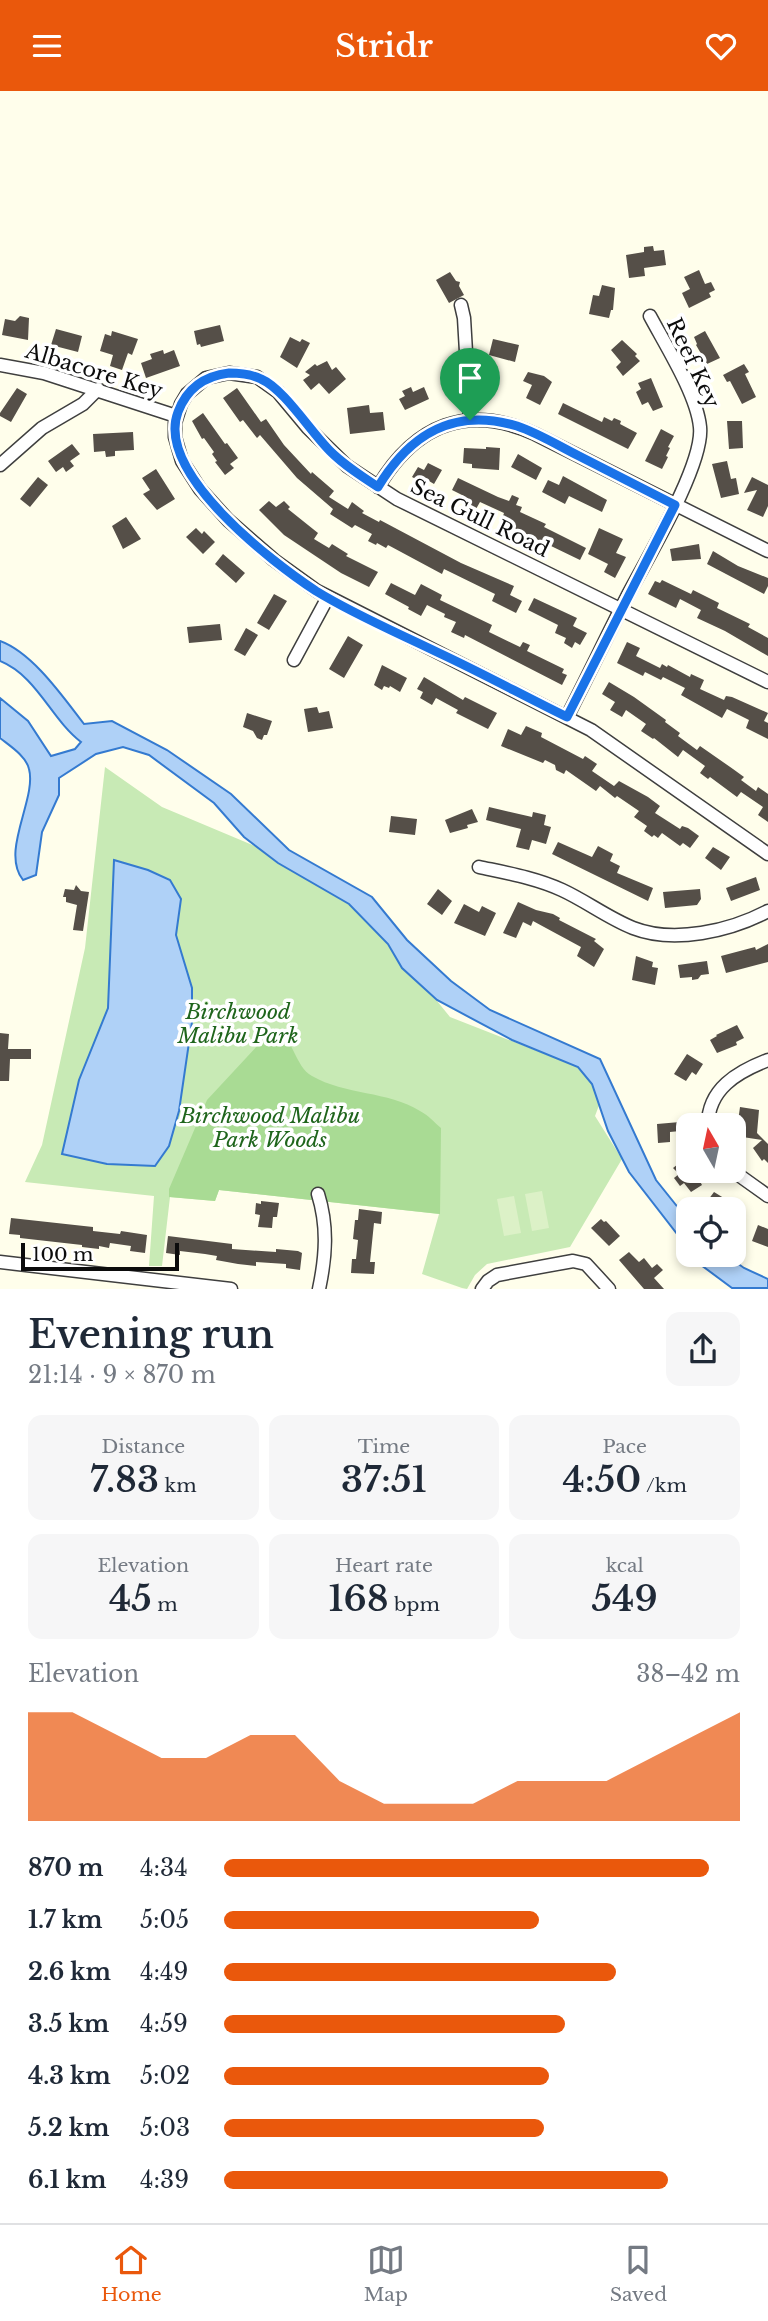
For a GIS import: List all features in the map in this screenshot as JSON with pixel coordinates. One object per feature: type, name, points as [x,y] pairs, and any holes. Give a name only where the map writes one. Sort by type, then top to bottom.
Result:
[{"type":"street","points":[[461,305],[465,325],[470,420]]},
{"type":"street","name":"Reef Key","points":[[567,717],[697,458],[701,431],[696,407],[650,316]]},
{"type":"street","name":"Albacore Key","points":[[0,365],[44,373],[176,416]]},
{"type":"street","name":"Sea Gull Road","points":[[176,416],[187,394],[206,378],[229,373],[257,377],[278,392],[346,466],[397,499],[768,682]]},
{"type":"street","points":[[0,465],[42,428],[83,404],[98,389]]},
{"type":"street","points":[[176,416],[177,450],[200,489],[248,539],[306,583],[328,597],[611,741],[768,855]]},
{"type":"street","points":[[378,487],[391,465],[415,442],[441,427],[470,420],[500,422],[520,427],[768,551]]},
{"type":"street","points":[[294,660],[328,597]]},
{"type":"street","points":[[480,867],[539,881],[562,890],[618,922],[649,933],[682,935],[716,929],[768,911]]},
{"type":"street","points":[[710,1113],[712,1101],[726,1083],[768,1060]]},
{"type":"street","points":[[746,1180],[768,1196]]},
{"type":"street","points":[[318,1194],[326,1235],[320,1289]]},
{"type":"street","points":[[482,1289],[492,1278],[573,1261],[586,1264],[609,1289]]},
{"type":"street","points":[[0,1262],[231,1289]]},
{"type":"green space","name":"Birchwood Malibu Park","points":[[105,767],[162,807],[310,869],[360,906],[450,1017],[609,1079],[595,1116],[622,1159],[570,1247],[487,1264],[475,1275],[467,1289],[422,1274],[439,1214],[219,1190],[215,1201],[170,1197],[162,1266],[149,1266],[154,1196],[25,1182],[42,1145],[85,948]]},
{"type":"green space","name":"Birchwood Malibu Park Woods","points":[[277,1032],[287,1039],[306,1072],[312,1076],[338,1087],[408,1105],[426,1114],[441,1128],[440,1214],[219,1190],[215,1201],[169,1197],[169,1189],[207,1100],[258,1045],[270,1034]]},
{"type":"green space","points":[[542,1191],[549,1228],[532,1231],[525,1194]]},
{"type":"green space","points":[[514,1196],[521,1233],[504,1236],[497,1199]]},
{"type":"water","points":[[0,641],[36,665],[84,724],[112,721],[167,750],[231,794],[289,850],[372,897],[407,940],[451,981],[490,1010],[600,1059],[656,1180],[676,1205],[676,1233],[629,1172],[608,1131],[592,1084],[578,1067],[512,1040],[437,1000],[402,968],[388,944],[349,904],[278,863],[244,837],[214,803],[149,755],[123,747],[96,754],[59,778],[59,795],[42,832],[36,875],[23,880],[15,855],[28,795],[29,769],[21,756],[0,738],[0,698],[28,721],[51,756],[75,749],[81,742],[70,733],[24,677],[0,661]]},
{"type":"water","points":[[114,860],[170,880],[181,899],[176,935],[192,988],[192,1022],[179,1111],[169,1146],[155,1166],[107,1164],[62,1154],[79,1080],[108,1008]]},
{"type":"water","points":[[704,1267],[743,1267],[768,1279],[768,1288],[732,1288]]},
{"type":"building","points":[[653,246],[654,251],[664,250],[666,265],[644,268],[645,276],[629,278],[626,255],[644,252],[644,247]]},
{"type":"building","points":[[699,270],[705,284],[711,282],[715,290],[709,293],[711,297],[689,308],[682,293],[690,289],[684,277]]},
{"type":"building","points":[[450,272],[456,281],[460,282],[459,286],[464,295],[449,303],[436,280]]},
{"type":"building","points":[[602,285],[615,288],[613,310],[609,318],[589,314],[593,295],[599,296]]},
{"type":"building","points":[[20,316],[29,318],[28,340],[2,335],[5,319],[15,321]]},
{"type":"building","points":[[220,325],[224,341],[201,347],[200,344],[197,345],[194,331]]},
{"type":"building","points":[[56,329],[82,336],[78,352],[51,345]]},
{"type":"building","points":[[112,331],[138,339],[132,355],[128,353],[122,370],[110,366],[113,355],[100,351],[105,334],[111,336]]},
{"type":"building","points":[[705,331],[720,358],[707,364],[694,337]]},
{"type":"building","points":[[290,337],[310,343],[297,368],[280,357]]},
{"type":"building","points":[[493,339],[519,345],[515,362],[489,355]]},
{"type":"building","points":[[622,340],[637,354],[635,356],[640,361],[623,376],[616,367],[621,362],[611,350]]},
{"type":"building","points":[[163,350],[164,354],[174,350],[180,366],[146,378],[141,363],[152,359],[150,354]]},
{"type":"building","points":[[327,361],[332,370],[336,367],[346,379],[329,394],[319,383],[311,390],[303,380],[310,375],[305,372],[315,364],[317,366]]},
{"type":"building","points":[[744,364],[749,372],[745,374],[756,397],[742,404],[730,381],[727,382],[723,375]]},
{"type":"building","points":[[528,372],[544,376],[552,382],[540,405],[526,398],[532,385],[523,381]]},
{"type":"building","points":[[651,378],[663,407],[653,411],[648,402],[642,405],[636,392],[641,389],[638,383]]},
{"type":"building","points":[[411,387],[413,392],[424,387],[429,399],[405,410],[399,399],[405,396],[402,391]]},
{"type":"building","points":[[17,388],[27,394],[11,422],[0,416],[0,413]]},
{"type":"building","points":[[237,388],[261,422],[266,419],[284,445],[311,474],[312,472],[334,491],[329,497],[348,509],[352,502],[364,511],[362,513],[379,522],[380,520],[461,563],[514,586],[510,595],[522,601],[516,613],[492,601],[495,594],[444,569],[442,574],[388,545],[386,548],[377,543],[376,545],[368,541],[372,534],[355,525],[352,528],[330,514],[333,509],[297,478],[260,435],[257,438],[243,420],[240,422],[223,398]]},
{"type":"building","points":[[563,403],[602,422],[604,417],[612,421],[614,418],[637,433],[628,449],[558,414]]},
{"type":"building","points":[[369,405],[370,413],[383,412],[385,430],[350,434],[347,408]]},
{"type":"building","points":[[203,413],[238,458],[230,464],[234,468],[225,475],[215,462],[217,461],[212,454],[214,452],[204,438],[202,439],[192,421]]},
{"type":"building","points":[[727,421],[742,421],[743,448],[729,449]]},
{"type":"building","points":[[661,429],[674,436],[662,469],[645,461]]},
{"type":"building","points":[[133,432],[134,450],[115,451],[115,456],[106,457],[105,451],[94,452],[93,434]]},
{"type":"building","points":[[72,444],[80,454],[70,461],[74,466],[66,472],[63,467],[56,472],[48,461]]},
{"type":"building","points":[[464,448],[500,448],[499,470],[472,468],[472,464],[463,463]]},
{"type":"building","points":[[518,454],[542,468],[536,480],[511,467]]},
{"type":"building","points":[[727,461],[731,479],[736,478],[739,494],[721,498],[712,464]]},
{"type":"building","points":[[428,463],[442,470],[434,484],[424,478],[422,482],[412,477],[418,467],[424,470]]},
{"type":"building","points":[[156,469],[175,499],[157,510],[143,494],[150,490],[142,478]]},
{"type":"building","points":[[563,476],[607,500],[602,512],[569,496],[565,504],[542,492],[548,480],[559,485]]},
{"type":"building","points":[[38,477],[48,485],[30,507],[20,499]]},
{"type":"building","points":[[752,477],[768,485],[768,506],[763,517],[747,510],[757,490],[744,493]]},
{"type":"building","points":[[458,478],[509,501],[512,495],[519,498],[516,505],[522,507],[520,512],[586,548],[580,560],[501,522],[504,513],[480,502],[476,509],[469,506],[471,502],[452,490]]},
{"type":"building","points":[[269,501],[276,507],[284,501],[290,507],[288,509],[318,533],[314,539],[329,548],[332,544],[348,554],[346,556],[378,572],[369,587],[341,573],[284,535],[259,510]]},
{"type":"building","points":[[126,517],[141,539],[123,549],[112,526]]},
{"type":"building","points":[[196,528],[202,534],[204,531],[215,542],[203,554],[186,537]]},
{"type":"building","points":[[599,528],[623,539],[616,553],[626,557],[615,578],[604,572],[608,564],[588,554]]},
{"type":"building","points":[[699,544],[701,559],[672,561],[670,549]]},
{"type":"building","points":[[713,551],[738,566],[768,578],[764,594],[707,564]]},
{"type":"building","points":[[223,554],[245,573],[236,583],[215,564]]},
{"type":"building","points":[[662,580],[691,594],[693,590],[719,603],[717,608],[750,624],[748,627],[768,638],[768,656],[697,618],[701,610],[680,599],[676,608],[648,594],[655,581],[660,583]]},
{"type":"building","points":[[391,583],[415,595],[421,584],[442,595],[440,600],[492,625],[489,632],[520,647],[523,642],[530,645],[527,651],[564,669],[562,673],[567,675],[562,685],[465,635],[464,638],[451,632],[456,622],[427,605],[421,616],[408,609],[409,607],[385,594]]},
{"type":"building","points":[[274,594],[287,601],[269,630],[257,623]]},
{"type":"building","points":[[534,598],[577,618],[573,626],[587,633],[580,645],[575,642],[572,648],[564,643],[566,638],[555,633],[558,625],[528,610]]},
{"type":"building","points":[[220,624],[222,640],[189,643],[187,627]]},
{"type":"building","points":[[246,628],[258,635],[245,656],[234,650]]},
{"type":"building","points":[[348,636],[363,645],[344,678],[329,669]]},
{"type":"building","points":[[627,642],[640,648],[636,656],[660,668],[662,664],[667,667],[668,665],[690,677],[691,674],[704,680],[700,689],[724,700],[726,696],[732,697],[768,713],[764,721],[768,723],[768,739],[746,728],[749,720],[727,709],[722,718],[681,695],[685,688],[663,677],[661,680],[645,672],[643,676],[617,663]]},
{"type":"building","points":[[382,665],[407,678],[400,692],[390,686],[384,686],[382,690],[374,685]]},
{"type":"building","points":[[424,677],[463,700],[465,697],[497,713],[488,729],[456,713],[458,710],[436,698],[432,705],[420,698],[423,692],[417,689]]},
{"type":"building","points":[[609,682],[666,720],[665,722],[680,733],[678,736],[697,750],[700,746],[744,777],[741,780],[756,791],[758,787],[768,794],[768,822],[758,815],[763,807],[741,792],[737,797],[710,777],[708,779],[700,773],[705,766],[683,750],[678,757],[641,731],[646,724],[626,710],[622,717],[610,710],[615,702],[602,694]]},
{"type":"building","points":[[317,707],[319,713],[329,711],[333,728],[308,732],[304,709]]},
{"type":"building","points":[[247,713],[272,721],[262,740],[257,738],[253,731],[243,727]]},
{"type":"building","points":[[526,726],[583,759],[585,756],[597,764],[592,771],[614,786],[619,781],[648,797],[660,806],[655,813],[680,829],[682,826],[688,828],[699,836],[690,848],[683,843],[680,846],[662,833],[658,838],[654,835],[652,837],[644,831],[647,826],[634,817],[639,811],[617,796],[615,798],[600,786],[596,791],[566,770],[564,774],[556,770],[555,765],[545,760],[543,763],[501,746],[508,729],[521,735]]},
{"type":"building","points":[[489,807],[532,817],[533,812],[546,815],[544,825],[551,827],[546,844],[532,840],[529,850],[516,847],[521,829],[486,820]]},
{"type":"building","points":[[472,809],[478,822],[450,833],[445,820]]},
{"type":"building","points":[[391,816],[417,819],[415,835],[389,832]]},
{"type":"building","points":[[558,842],[592,857],[598,846],[613,854],[610,861],[620,866],[617,873],[653,888],[648,901],[552,854]]},
{"type":"building","points":[[713,847],[730,857],[721,870],[705,858]]},
{"type":"building","points":[[756,877],[760,890],[731,901],[726,888]]},
{"type":"building","points":[[76,885],[81,891],[89,892],[83,931],[73,930],[77,905],[66,902],[66,897],[63,897],[65,889],[74,890]]},
{"type":"building","points":[[438,889],[452,901],[442,915],[427,904]]},
{"type":"building","points":[[700,889],[701,899],[697,905],[665,908],[663,892]]},
{"type":"building","points":[[518,902],[553,914],[560,918],[559,920],[596,939],[594,941],[604,949],[594,967],[577,956],[581,947],[533,921],[531,926],[523,922],[516,938],[503,933]]},
{"type":"building","points":[[464,904],[479,912],[482,906],[496,913],[485,936],[454,923]]},
{"type":"building","points":[[768,944],[768,962],[726,973],[721,956],[755,947],[756,950]]},
{"type":"building","points":[[636,956],[653,962],[652,967],[658,968],[655,985],[632,980]]},
{"type":"building","points":[[707,961],[709,974],[692,980],[692,977],[680,978],[678,965]]},
{"type":"building","points":[[737,1025],[744,1038],[736,1042],[737,1045],[717,1053],[710,1040]]},
{"type":"building","points":[[0,1033],[9,1034],[8,1049],[31,1049],[31,1059],[10,1059],[9,1081],[0,1081]]},
{"type":"building","points":[[687,1054],[703,1064],[696,1075],[692,1072],[686,1081],[674,1074]]},
{"type":"building","points":[[740,1107],[759,1110],[757,1133],[768,1144],[768,1163],[764,1159],[762,1161],[753,1148],[762,1140],[746,1138],[746,1113],[739,1113]]},
{"type":"building","points":[[676,1122],[676,1131],[670,1132],[670,1142],[658,1143],[657,1124]]},
{"type":"building","points":[[684,1183],[701,1183],[702,1185],[691,1192]]},
{"type":"building","points":[[261,1201],[279,1203],[272,1228],[258,1227],[260,1215],[255,1214],[256,1203],[261,1204]]},
{"type":"building","points":[[359,1209],[382,1212],[381,1224],[374,1223],[370,1262],[375,1262],[374,1274],[351,1273],[352,1259],[356,1259],[358,1240],[353,1239]]},
{"type":"building","points":[[11,1218],[93,1227],[93,1231],[147,1235],[145,1253],[130,1251],[131,1246],[110,1243],[109,1248],[99,1246],[99,1249],[20,1238],[20,1235],[9,1234]]},
{"type":"building","points":[[601,1219],[620,1236],[609,1246],[591,1228]]},
{"type":"building","points":[[758,1225],[768,1229],[768,1247],[752,1241]]},
{"type":"building","points":[[168,1236],[232,1244],[232,1249],[298,1251],[302,1253],[300,1270],[286,1268],[286,1264],[256,1262],[256,1266],[216,1260],[217,1256],[205,1254],[180,1251],[180,1255],[166,1253]]},
{"type":"building","points":[[629,1252],[639,1262],[644,1258],[652,1268],[657,1264],[663,1270],[654,1278],[664,1289],[644,1289],[619,1260]]},
{"type":"route","points":[[242,373],[264,380],[288,402],[331,452],[346,466],[378,487],[391,465],[415,442],[441,427],[470,420],[487,420],[520,427],[675,505],[567,717],[317,591],[274,560],[228,520],[200,489],[182,461],[175,437],[176,416],[187,394],[196,385],[216,375],[242,373]]}]
